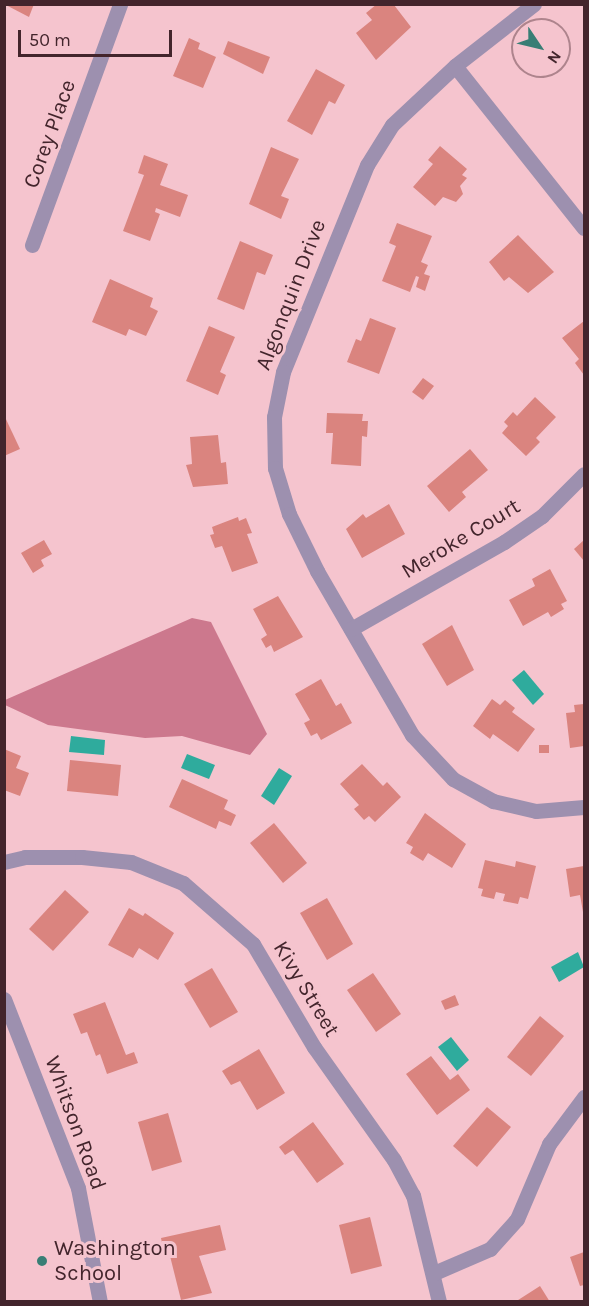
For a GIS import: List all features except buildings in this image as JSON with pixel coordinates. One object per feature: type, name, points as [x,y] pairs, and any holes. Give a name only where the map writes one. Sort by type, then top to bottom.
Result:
[{"type":"street","name":"Corey Place","points":[[32,245],[120,4]]},
{"type":"street","name":"Algonquin Drive","points":[[534,4],[455,66],[392,124],[367,165],[283,372],[274,417],[275,468],[289,514],[412,735],[453,779],[493,801],[536,811],[585,807]]},
{"type":"street","points":[[455,66],[585,228]]},
{"type":"street","name":"Meroke Court","points":[[351,629],[504,542],[542,516],[585,474]]},
{"type":"street","name":"Kivy Street","points":[[4,862],[25,858],[82,856],[132,862],[183,883],[220,911],[253,944],[314,1047],[394,1160],[413,1194],[434,1273],[439,1302]]},
{"type":"street","name":"Whitson Road","points":[[4,999],[78,1188],[100,1302]]},
{"type":"street","points":[[434,1273],[490,1249],[517,1219],[549,1144],[574,1106],[585,1097]]},
{"type":"shaded area","points":[[192,618],[211,622],[267,734],[250,755],[182,736],[145,738],[48,725],[5,705],[5,700]]},
{"type":"shaded area","points":[[524,670],[544,694],[533,705],[512,680]]},
{"type":"shaded area","points":[[71,736],[105,740],[104,755],[69,752]]},
{"type":"shaded area","points":[[187,754],[215,765],[209,779],[181,768]]},
{"type":"shaded area","points":[[279,768],[292,776],[274,805],[261,796]]},
{"type":"shaded area","points":[[578,952],[584,967],[559,982],[551,967]]},
{"type":"shaded area","points":[[451,1037],[469,1060],[457,1071],[438,1047]]},
{"type":"place","name":"Washington School","points":[[42,1261]]}]
